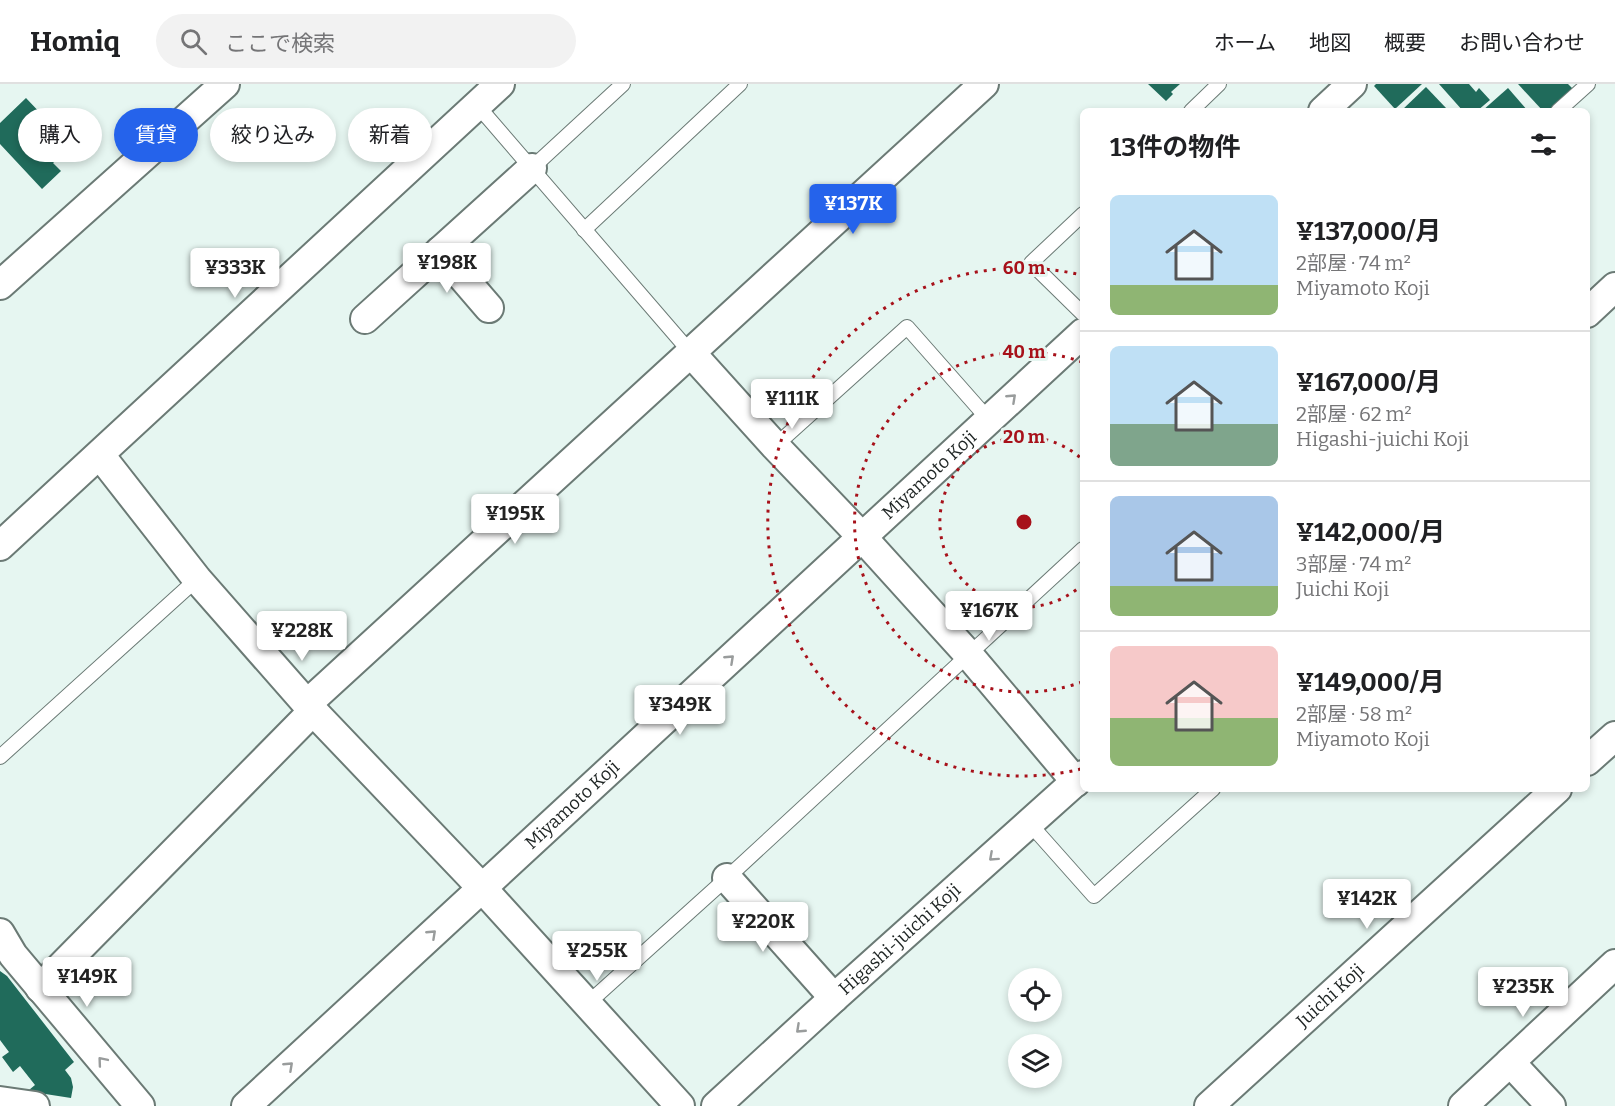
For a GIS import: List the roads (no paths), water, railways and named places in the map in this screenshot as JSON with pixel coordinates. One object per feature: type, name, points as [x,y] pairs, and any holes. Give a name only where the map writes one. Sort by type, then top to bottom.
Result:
[{"type":"street","points":[[0,285],[225,84]]},
{"type":"street","points":[[0,546],[500,84]]},
{"type":"street","points":[[40,988],[310,707],[691,352],[984,84]]},
{"type":"street","points":[[1326,108],[1352,84]]},
{"type":"street","points":[[365,320],[532,168]]},
{"type":"street","points":[[440,251],[489,308]]},
{"type":"street","points":[[1590,310],[1615,287]]},
{"type":"street","name":"Miyamoto Koji","points":[[246,1106],[1080,336]]},
{"type":"street","points":[[691,352],[1079,778]]},
{"type":"street","points":[[100,455],[197,579],[310,707],[482,888],[680,1106]]},
{"type":"street","points":[[1590,758],[1615,736]]},
{"type":"street","name":"Higashi-juichi Koji","points":[[716,1106],[1079,778]]},
{"type":"street","name":"Juichi Koji","points":[[1209,1106],[1554,792]]},
{"type":"street","points":[[727,878],[834,998]]},
{"type":"street","points":[[4,947],[140,1106]]},
{"type":"street","points":[[1463,1106],[1615,964]]},
{"type":"street","points":[[1510,1062],[1551,1106]]},
{"type":"street","points":[[0,1101],[34,1106]]},
{"type":"lane","points":[[532,168],[623,84]]},
{"type":"lane","points":[[584,230],[740,84]]},
{"type":"lane","points":[[1194,108],[1219,84]]},
{"type":"lane","points":[[1561,108],[1588,84]]},
{"type":"lane","points":[[477,105],[691,352]]},
{"type":"lane","points":[[1080,217],[1031,263],[1080,311]]},
{"type":"lane","points":[[775,446],[907,327],[989,420]]},
{"type":"lane","points":[[586,1005],[1080,552]]},
{"type":"lane","points":[[0,758],[197,579]]},
{"type":"lane","points":[[1030,824],[1094,896],[1210,792]]}]
